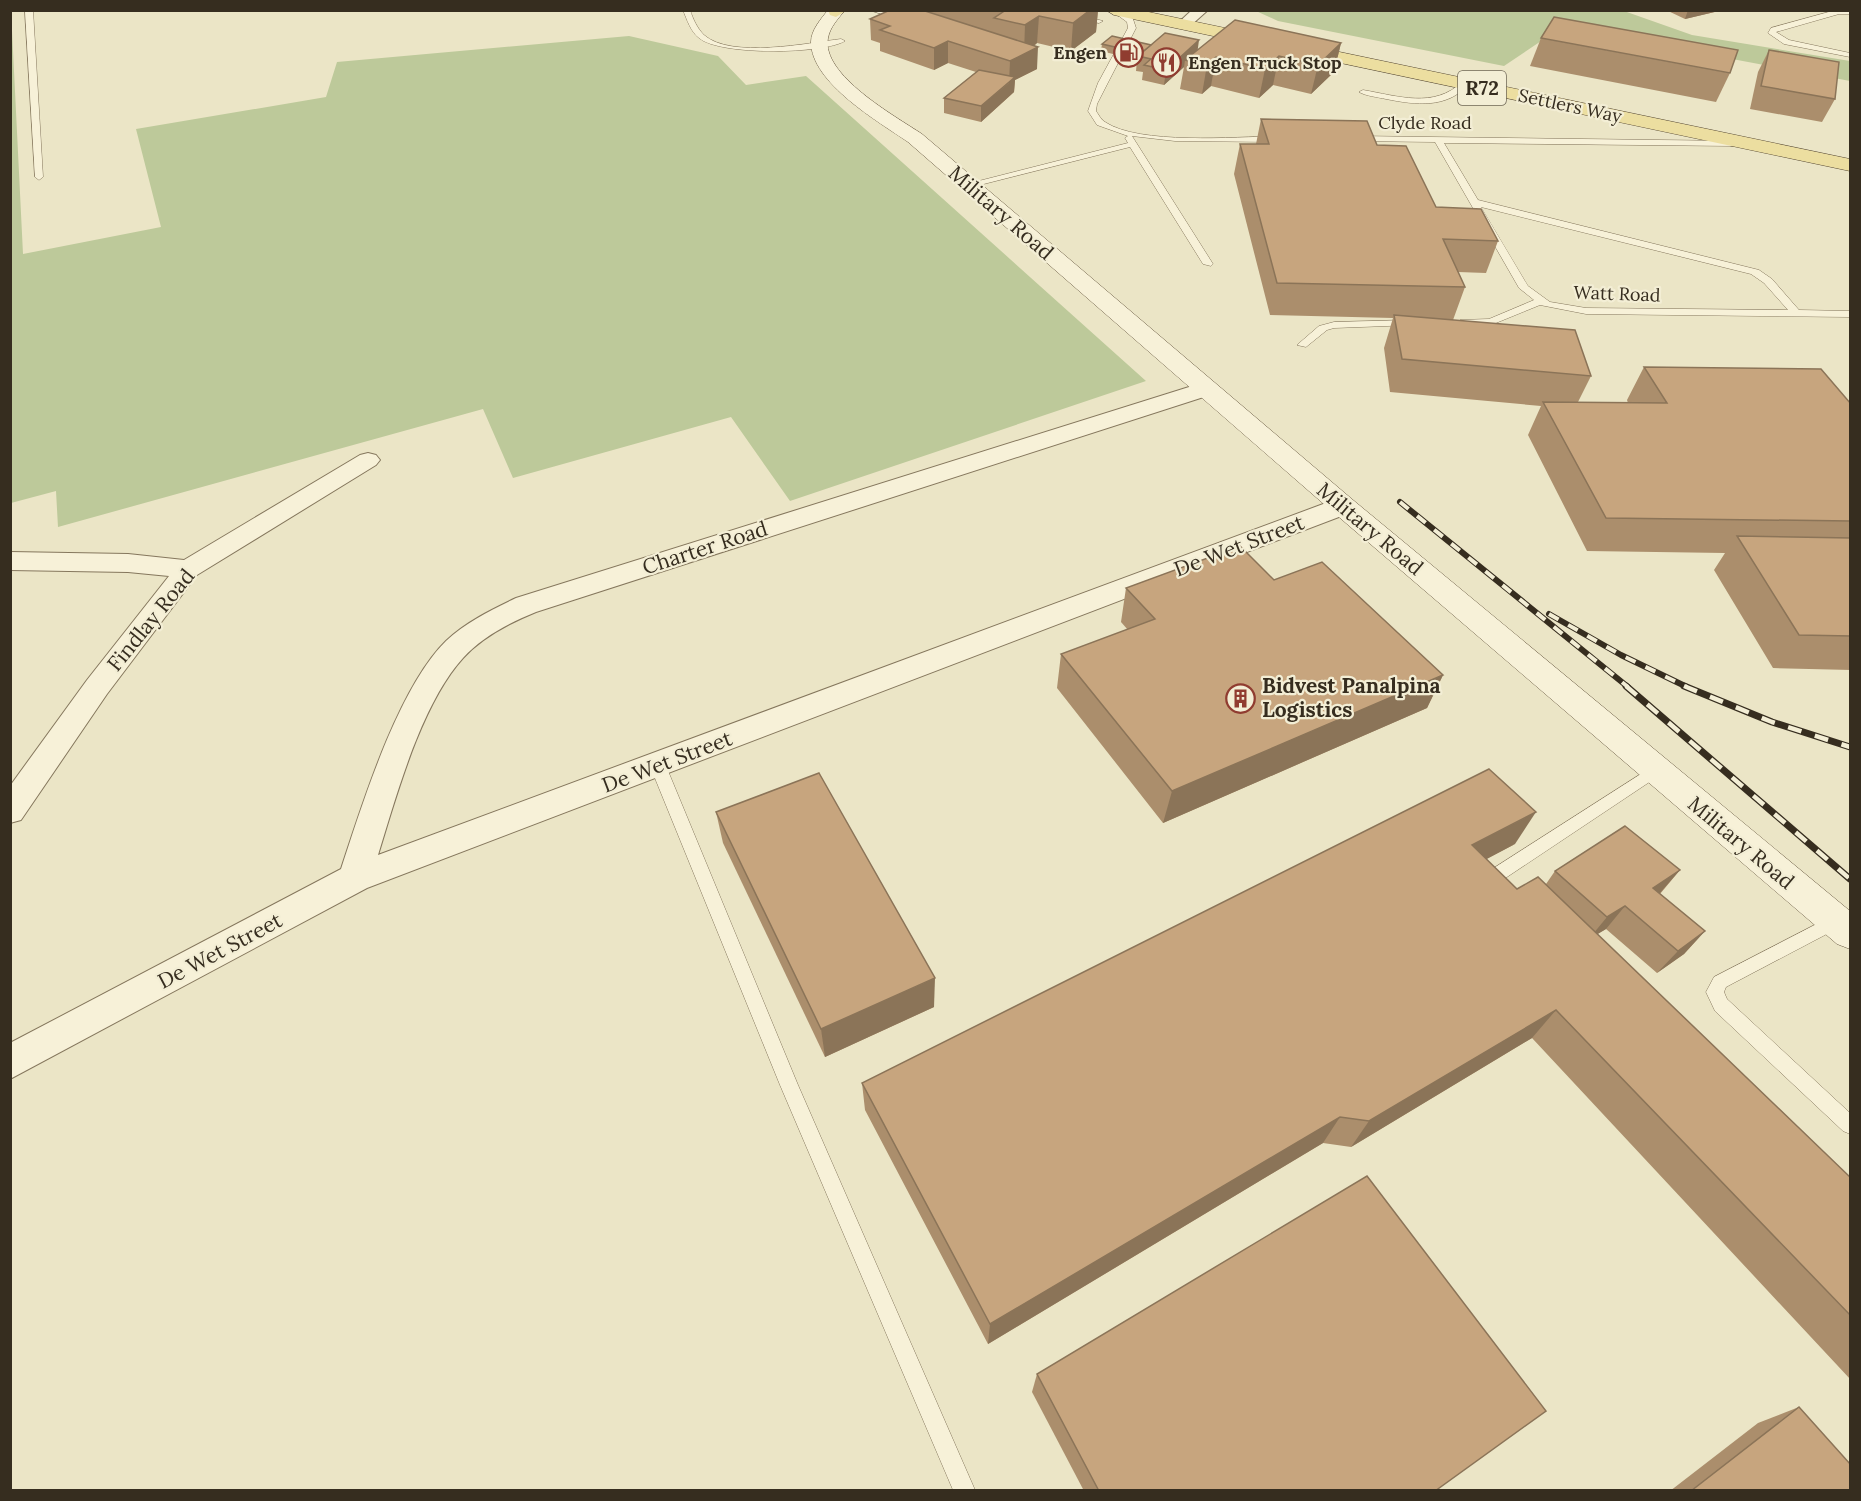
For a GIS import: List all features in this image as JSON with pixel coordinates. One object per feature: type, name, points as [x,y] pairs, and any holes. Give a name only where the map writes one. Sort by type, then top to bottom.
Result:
[{"type":"main road","name":"Settlers Way","points":[[1115,11],[1192,15],[1851,148]]},
{"type":"main road","name":"Settlers Way","points":[[1192,15],[1465,84],[1851,165]]},
{"type":"street","points":[[847,57],[842,32],[847,23],[860,10]]},
{"type":"street","points":[[819,44],[824,27],[837,11]]},
{"type":"street","name":"Military Road","points":[[819,44],[827,66],[838,81],[968,185],[1655,771],[1844,927]]},
{"type":"street","name":"Military Road","points":[[847,57],[884,105],[892,122]]},
{"type":"street","name":"Charter Road","points":[[355,878],[387,775],[414,715],[439,670],[457,647],[477,630],[500,616],[526,605],[1205,389]]},
{"type":"street","name":"Findlay Road","points":[[10,811],[97,687],[188,569],[368,460]]},
{"type":"street","name":"De Wet Street","points":[[10,1062],[355,878],[658,766],[1343,506]]},
{"type":"street","points":[[10,561],[128,563],[188,569]]},
{"type":"lane","points":[[29,10],[39,177]]},
{"type":"lane","points":[[686,10],[703,37],[726,46],[752,48],[819,44],[847,57]]},
{"type":"lane","points":[[872,10],[905,19]]},
{"type":"lane","points":[[895,17],[907,10]]},
{"type":"lane","points":[[1049,10],[1099,21]]},
{"type":"lane","points":[[1115,11],[1130,21],[1132,28],[1093,102],[1092,111],[1099,122],[1109,129],[1127,135],[1283,139]]},
{"type":"lane","points":[[1851,12],[1839,12],[1774,30],[1772,33],[1787,42],[1851,55]]},
{"type":"lane","points":[[1363,92],[1425,103],[1457,94],[1465,84]]},
{"type":"lane","points":[[1127,135],[1208,264]]},
{"type":"lane","name":"Clyde Road","points":[[1342,139],[1742,143]]},
{"type":"lane","name":"Watt Road","points":[[1438,140],[1524,288],[1541,301],[1557,308],[1586,311],[1851,314]]},
{"type":"lane","points":[[968,185],[1133,144]]},
{"type":"lane","points":[[1474,202],[1755,272],[1768,281],[1796,313]]},
{"type":"lane","points":[[1457,322],[1491,322],[1541,301]]},
{"type":"lane","points":[[1302,345],[1323,328],[1334,325],[1424,323]]},
{"type":"lane","points":[[658,766],[789,1085],[964,1491]]},
{"type":"lane","points":[[1489,880],[1655,771]]},
{"type":"lane","points":[[1844,927],[1719,982],[1715,992],[1721,1005],[1851,1125]]},
{"type":"green space","points":[[11,10],[23,254],[161,227],[136,129],[326,97],[337,62],[629,36],[718,56],[746,85],[806,76],[1146,381],[790,501],[731,417],[513,478],[483,409],[58,527],[56,491],[11,503]]},
{"type":"green space","points":[[1256,11],[1624,11],[1692,35],[1850,61],[1850,81],[1562,27],[1504,66],[1278,21]]},
{"type":"building","points":[[890,10],[922,10],[1038,47],[1010,61],[948,41],[934,48],[880,30],[890,26],[870,19]]},
{"type":"building","points":[[1006,10],[1090,10],[1073,23],[1039,16],[1025,25],[994,18]]},
{"type":"building","points":[[1554,17],[1738,50],[1730,73],[1541,38]]},
{"type":"building","points":[[1235,20],[1341,43],[1318,65],[1279,56],[1265,69],[1216,57],[1207,65],[1185,60]]},
{"type":"building","points":[[1165,33],[1199,40],[1166,70],[1144,65],[1151,59],[1138,56]]},
{"type":"building","points":[[1112,36],[1151,45],[1141,53],[1102,44]]},
{"type":"building","points":[[1769,50],[1839,62],[1835,99],[1761,86]]},
{"type":"building","points":[[979,70],[1015,77],[981,106],[944,98]]},
{"type":"building","points":[[1261,119],[1367,121],[1377,145],[1406,146],[1436,207],[1481,209],[1498,241],[1443,239],[1465,287],[1277,283],[1240,144],[1269,144]]},
{"type":"building","points":[[1394,315],[1575,330],[1591,376],[1402,359]]},
{"type":"building","points":[[1644,367],[1821,369],[1851,404],[1851,521],[1606,518],[1543,402],[1667,403]]},
{"type":"building","points":[[1737,536],[1851,538],[1851,636],[1799,635]]},
{"type":"building","name":"Bidvest Panalpina Logistics","points":[[1240,546],[1274,580],[1322,562],[1443,675],[1172,791],[1061,654],[1155,619],[1126,588]]},
{"type":"building","points":[[1489,769],[1536,812],[1472,845],[1517,889],[1538,877],[1851,1178],[1851,1316],[1556,1010],[1369,1121],[1340,1117],[990,1324],[862,1083]]},
{"type":"building","points":[[819,773],[935,978],[821,1029],[716,812]]},
{"type":"building","points":[[1625,826],[1680,870],[1653,888],[1705,931],[1678,951],[1625,906],[1607,917],[1555,871]]},
{"type":"building","points":[[1367,1176],[1546,1411],[1435,1491],[1099,1491],[1037,1374]]},
{"type":"building","points":[[1799,1407],[1851,1465],[1851,1491],[1691,1491]]},
{"type":"railway","points":[[1400,502],[1628,687]]},
{"type":"railway","points":[[1549,614],[1621,655],[1687,687]]},
{"type":"railway","points":[[1626,686],[1850,879]]},
{"type":"railway","points":[[1684,686],[1772,722],[1850,747]]},
{"type":"place","name":"Engen","points":[[1128,53]]},
{"type":"place","name":"Engen Truck Stop","points":[[1167,63]]},
{"type":"place","name":"Bidvest Panalpina Logistics","points":[[1241,698]]}]
